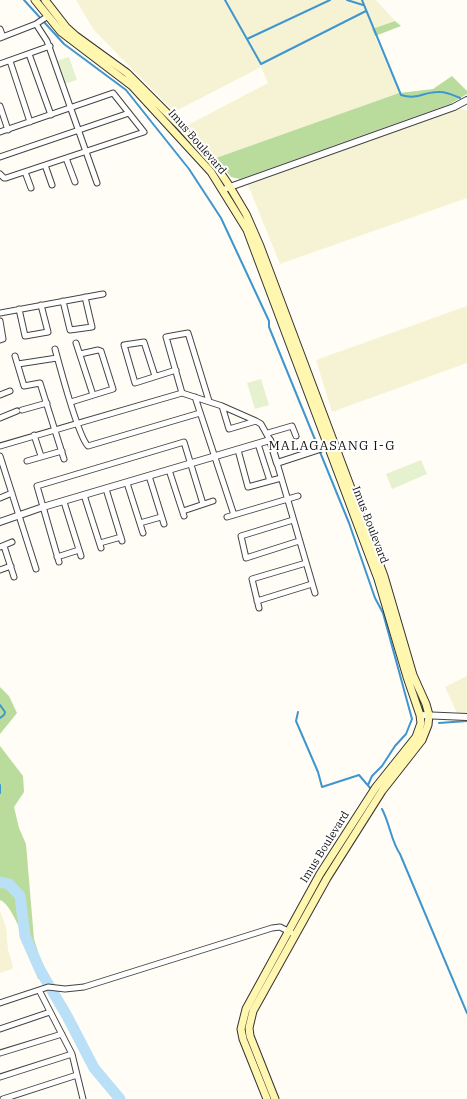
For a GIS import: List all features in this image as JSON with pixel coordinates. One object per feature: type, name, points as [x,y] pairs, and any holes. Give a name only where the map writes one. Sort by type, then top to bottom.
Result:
[{"type":"main road","name":"Imus Boulevard","points":[[35,0],[46,17],[71,41],[132,86],[227,188],[246,214],[258,240],[378,579],[407,677],[420,715],[421,723],[416,737],[376,786],[320,874],[253,1011],[250,1019],[250,1036],[275,1099]]},
{"type":"main road","name":"Imus Boulevard","points":[[45,0],[66,27],[76,36],[138,82],[218,169],[227,188]]},
{"type":"main road","name":"Imus Boulevard","points":[[267,1099],[244,1044],[241,1029],[246,1009],[382,791],[422,740],[428,725],[429,715],[426,704],[413,675],[387,583],[331,446]]},
{"type":"street","points":[[0,29],[1,38],[38,23],[46,17]]},
{"type":"street","points":[[38,23],[50,46],[97,183]]},
{"type":"street","points":[[0,64],[50,46]]},
{"type":"street","points":[[29,54],[51,115]]},
{"type":"street","points":[[10,61],[30,122]]},
{"type":"street","points":[[0,132],[113,93],[144,132],[6,178],[0,174]]},
{"type":"street","points":[[227,188],[454,107],[467,100]]},
{"type":"street","points":[[0,106],[8,130]]},
{"type":"street","points":[[0,158],[128,113]]},
{"type":"street","points":[[66,158],[75,182]]},
{"type":"street","points":[[45,165],[52,185]]},
{"type":"street","points":[[25,172],[31,188]]},
{"type":"street","points":[[0,312],[103,294]]},
{"type":"street","points":[[63,301],[70,330],[92,326],[85,297]]},
{"type":"street","points":[[19,309],[25,336],[48,332],[41,305]]},
{"type":"street","points":[[0,321],[4,339],[0,340]]},
{"type":"street","points":[[182,393],[166,337],[188,333],[209,401]]},
{"type":"street","points":[[155,376],[144,342],[124,346],[135,383],[176,370]]},
{"type":"street","points":[[76,343],[93,395]]},
{"type":"street","points":[[55,349],[78,424],[84,441],[88,446],[200,413]]},
{"type":"street","points":[[71,402],[113,389],[103,353],[98,350],[80,354]]},
{"type":"street","points":[[15,356],[24,386],[40,382],[64,459]]},
{"type":"street","points":[[18,364],[57,358]]},
{"type":"street","points":[[0,395],[10,391]]},
{"type":"street","points":[[0,446],[34,434],[78,424],[182,393],[209,401],[256,421],[261,424],[268,434],[315,593]]},
{"type":"street","points":[[195,397],[234,515]]},
{"type":"street","points":[[0,418],[47,403]]},
{"type":"street","points":[[222,406],[229,429],[256,421]]},
{"type":"street","points":[[268,434],[292,426],[296,436]]},
{"type":"street","points":[[34,434],[41,456]]},
{"type":"street","points":[[0,522],[42,507],[64,502],[270,440]]},
{"type":"street","points":[[59,562],[37,486],[184,442],[203,504]]},
{"type":"street","points":[[258,444],[270,481]]},
{"type":"street","points":[[277,463],[331,446]]},
{"type":"street","points":[[27,461],[62,450]]},
{"type":"street","points":[[238,450],[248,487],[281,478]]},
{"type":"street","points":[[0,456],[36,569]]},
{"type":"street","points":[[170,470],[183,513],[213,501]]},
{"type":"street","points":[[148,476],[164,524]]},
{"type":"street","points":[[127,483],[143,533]]},
{"type":"street","points":[[84,495],[101,546],[122,539],[106,489]]},
{"type":"street","points":[[0,498],[12,494]]},
{"type":"street","points":[[227,517],[298,496]]},
{"type":"street","points":[[57,557],[80,553],[64,502]]},
{"type":"street","points":[[140,524],[161,517]]},
{"type":"street","points":[[293,520],[241,536],[246,558],[299,541]]},
{"type":"street","points":[[12,542],[2,546],[14,577]]},
{"type":"street","points":[[259,608],[252,579],[306,563]]},
{"type":"street","points":[[0,570],[11,566]]},
{"type":"street","points":[[257,601],[312,584]]},
{"type":"street","points":[[420,715],[467,717]]},
{"type":"street","points":[[0,1003],[48,987],[65,989],[84,987],[272,928],[280,927],[292,933]]},
{"type":"street","points":[[39,990],[72,1054],[82,1099]]},
{"type":"street","points":[[0,1029],[50,1012]]},
{"type":"street","points":[[0,1054],[62,1034]]},
{"type":"street","points":[[0,1077],[72,1054]]},
{"type":"street","points":[[3,1099],[77,1075]]},
{"type":"shaded area","points":[[76,0],[376,0],[395,21],[372,29],[399,93],[216,158],[188,125],[268,83],[261,67],[174,112],[93,29]]},
{"type":"shaded area","points":[[459,108],[467,111],[467,198],[280,264],[248,185]]},
{"type":"shaded area","points":[[467,306],[467,363],[332,412],[316,360]]},
{"type":"shaded area","points":[[467,676],[467,713],[457,713],[445,687]]},
{"type":"shaded area","points":[[0,911],[6,927],[8,950],[13,966],[12,969],[0,973]]},
{"type":"green space","points":[[395,21],[401,26],[375,36],[372,29]]},
{"type":"green space","points":[[69,57],[77,80],[64,84],[56,61]]},
{"type":"green space","points":[[452,76],[467,91],[467,94],[450,104],[240,179],[231,177],[216,158],[399,93],[433,89]]},
{"type":"green space","points":[[261,379],[269,405],[255,409],[247,383]]},
{"type":"green space","points":[[421,460],[427,474],[392,489],[386,474]]},
{"type":"green space","points":[[0,687],[9,696],[17,713],[0,734]]},
{"type":"green space","points":[[0,746],[23,776],[24,792],[14,807],[19,828],[26,844],[34,939],[40,958],[50,978],[43,980],[38,979],[17,923],[6,904],[0,900]]},
{"type":"waterway","points":[[24,0],[64,44],[126,90],[189,169],[221,218],[269,321],[269,327],[316,442]]},
{"type":"waterway","points":[[225,0],[261,64],[366,11]]},
{"type":"waterway","points":[[247,39],[330,0]]},
{"type":"waterway","points":[[347,0],[363,5]]},
{"type":"waterway","points":[[362,0],[401,95],[412,97],[433,92],[444,92],[460,98]]},
{"type":"waterway","points":[[320,452],[349,523],[375,598],[383,613],[412,719],[406,734],[395,746],[382,766],[372,776],[368,785]]},
{"type":"waterway","points":[[0,705],[5,712],[0,718]]},
{"type":"waterway","points":[[298,712],[296,721],[318,772],[322,787],[359,775],[371,789]]},
{"type":"waterway","points":[[439,723],[467,721]]},
{"type":"waterway","points":[[0,785],[0,793]]},
{"type":"waterway","points":[[382,809],[397,849],[467,1013]]},
{"type":"waterway","points":[[0,882],[9,884],[20,896],[25,936],[40,970],[67,1016],[94,1068],[120,1099]]},
{"type":"district","name":"MALAGASANG I-G","points":[[332,446]]}]
